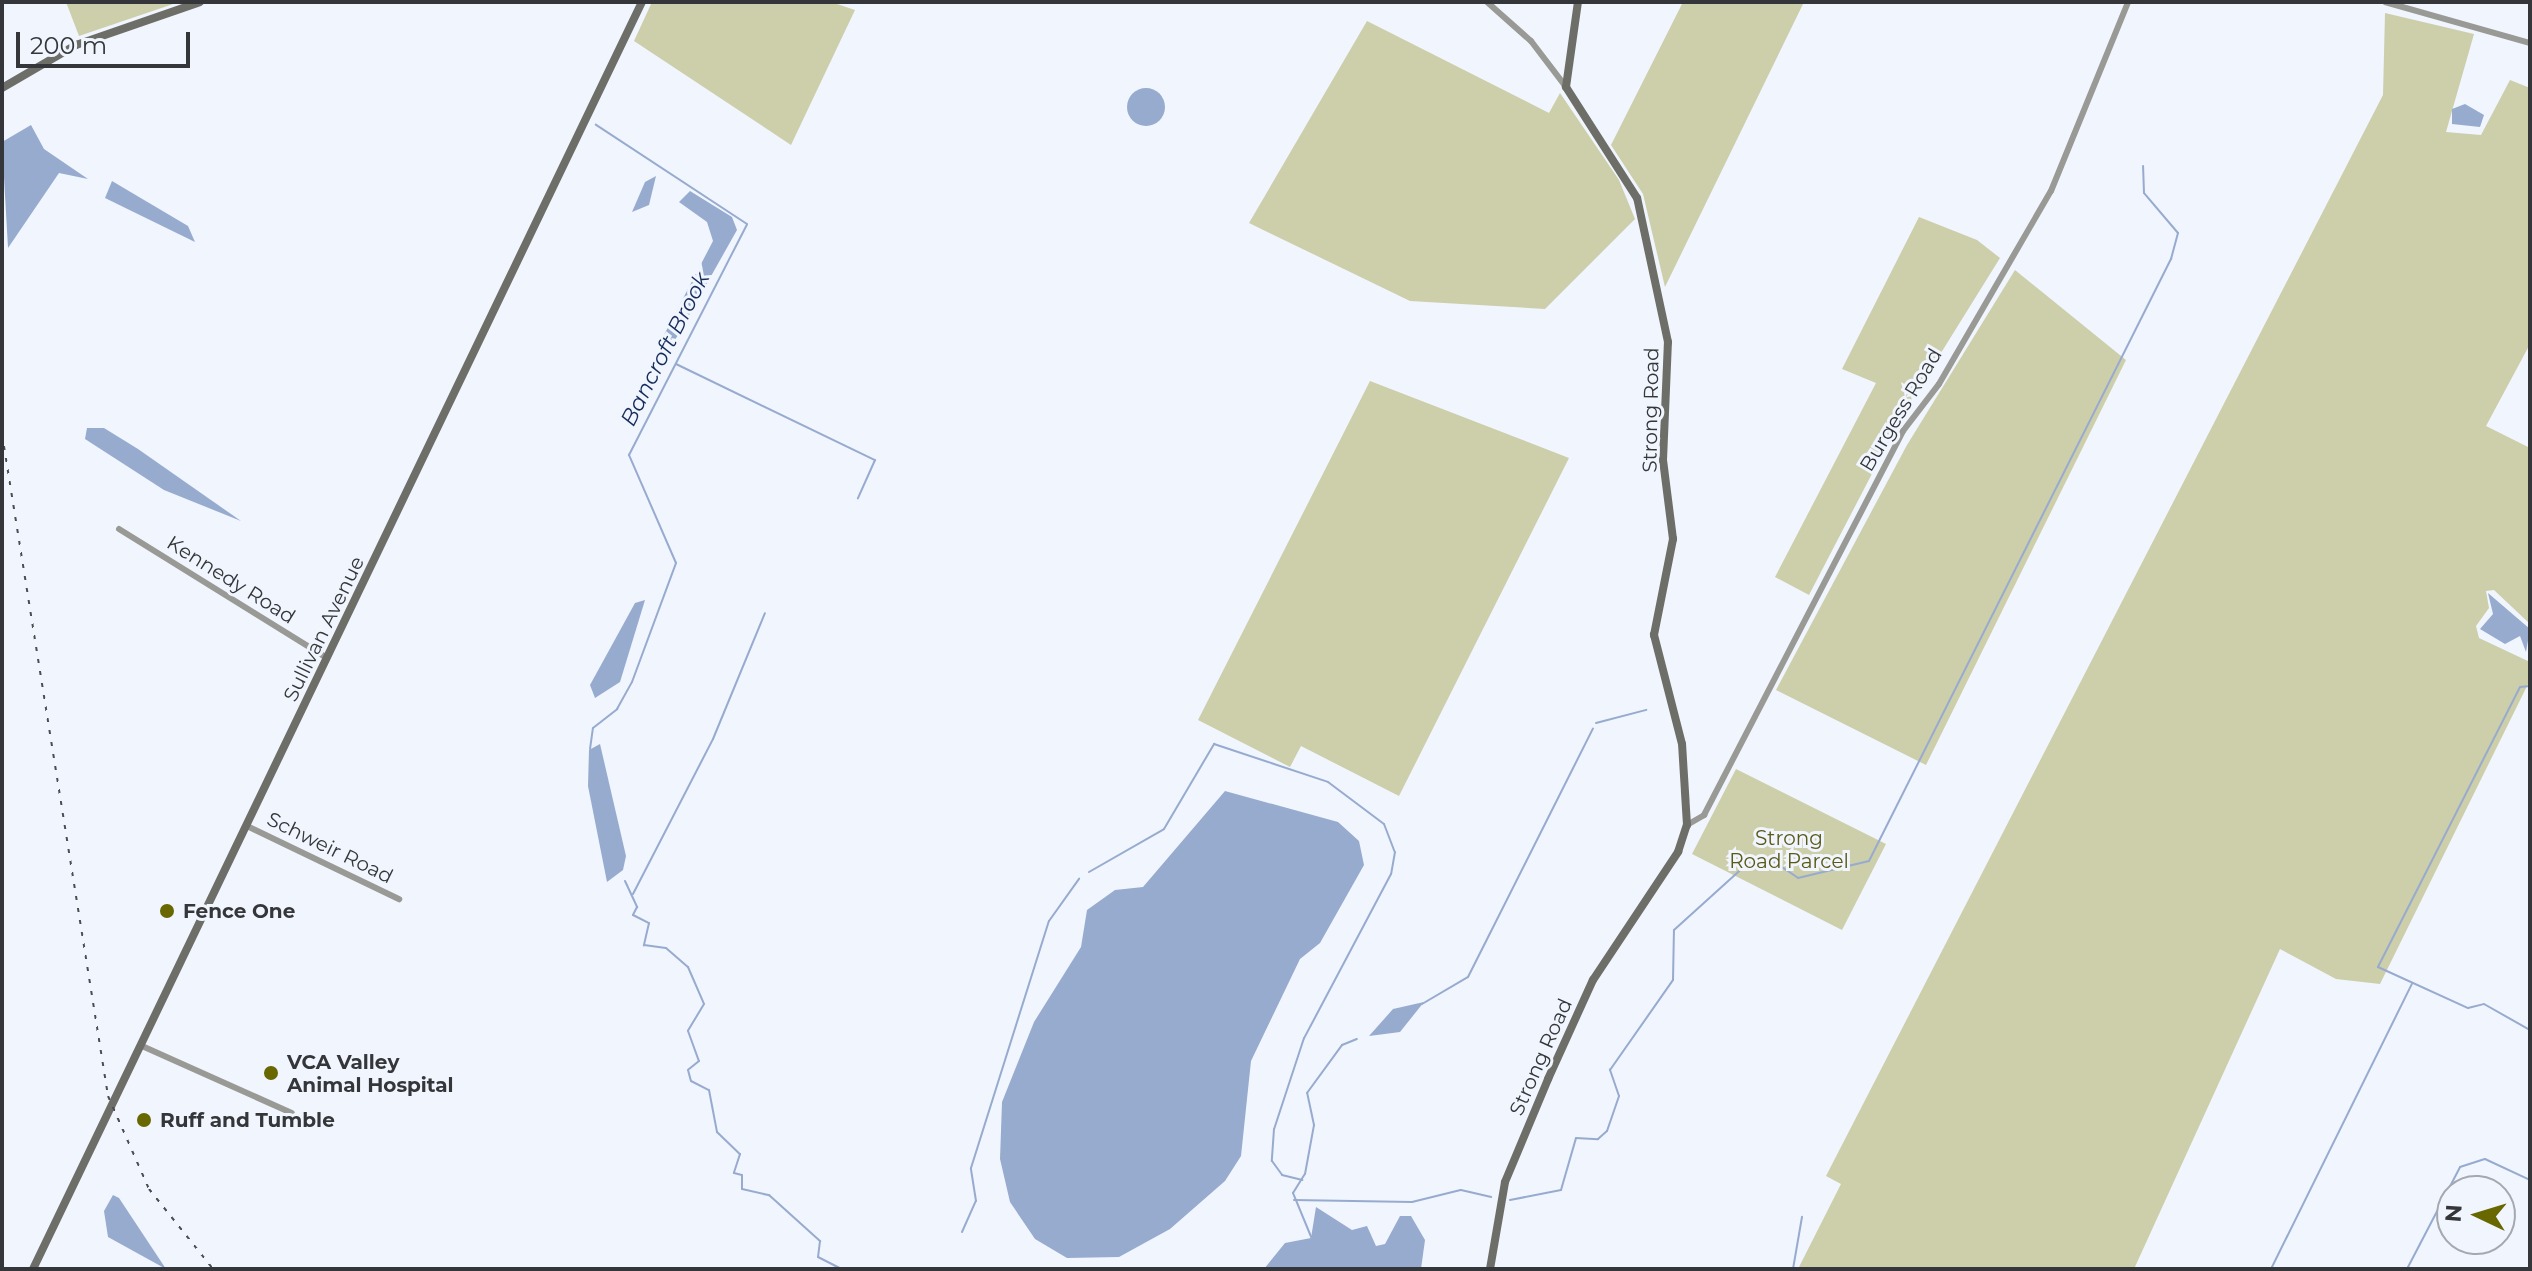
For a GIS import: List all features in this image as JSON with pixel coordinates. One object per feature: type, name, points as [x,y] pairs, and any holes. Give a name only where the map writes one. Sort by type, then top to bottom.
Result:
[{"type":"street","points":[[2,88],[76,45],[200,2]]},
{"type":"street","name":"Sullivan Avenue","points":[[33,1269],[642,2]]},
{"type":"street","points":[[1487,2],[1531,41],[1566,87]]},
{"type":"street","points":[[1566,87],[1578,2]]},
{"type":"street","name":"Burgess Road","points":[[1687,825],[1704,815],[1903,431],[1939,384],[2051,191],[2128,2]]},
{"type":"street","points":[[2385,2],[2530,43]]},
{"type":"street","name":"Strong Road","points":[[1490,1269],[1505,1182],[1548,1079],[1593,980],[1678,852],[1687,825],[1682,744],[1654,635],[1673,539],[1663,460],[1666,326],[1637,198],[1566,87]]},
{"type":"street","name":"Kennedy Road","points":[[119,529],[327,658]]},
{"type":"street","name":"Schweir Road","points":[[247,826],[399,899]]},
{"type":"street","points":[[142,1046],[292,1113]]},
{"type":"green space","points":[[66,2],[179,2],[79,36]]},
{"type":"green space","points":[[652,2],[831,2],[855,10],[791,145],[634,41]]},
{"type":"green space","points":[[1683,2],[1804,2],[1665,287],[1643,194],[1611,145]]},
{"type":"green space","points":[[2385,13],[2474,34],[2446,132],[2481,135],[2510,80],[2530,88],[2530,344],[2486,426],[2530,448],[2530,624],[2494,590],[2486,591],[2489,608],[2476,626],[2479,638],[2530,662],[2530,680],[2380,984],[2336,979],[2280,949],[2134,1269],[1798,1269],[1841,1184],[1826,1176],[2383,95]]},
{"type":"green space","points":[[1367,21],[1549,113],[1560,93],[1619,180],[1635,219],[1545,309],[1410,301],[1249,223]]},
{"type":"green space","points":[[1919,217],[1977,240],[2000,258],[1903,414],[1809,595],[1775,577],[1876,383],[1842,369]]},
{"type":"green space","points":[[2015,270],[2126,360],[1926,765],[1776,690],[1907,445]]},
{"type":"green space","points":[[1370,381],[1569,458],[1399,796],[1301,746],[1290,767],[1198,720]]},
{"type":"green space","name":"Strong Road Parcel","points":[[1736,769],[1886,844],[1842,930],[1692,854]]},
{"type":"water","points":[[1146,88],[1160,93],[1165,107],[1160,121],[1146,126],[1132,121],[1127,107],[1132,93]]},
{"type":"water","points":[[2465,104],[2484,115],[2480,127],[2452,124],[2452,109]]},
{"type":"water","points":[[31,125],[44,149],[88,179],[59,173],[8,248],[2,142]]},
{"type":"water","points":[[656,176],[649,205],[632,212],[645,182]]},
{"type":"water","points":[[112,181],[188,226],[195,242],[105,198]]},
{"type":"water","points":[[690,191],[732,217],[737,230],[670,349],[664,335],[713,241],[707,222],[679,202]]},
{"type":"water","points":[[87,428],[104,428],[241,521],[164,490],[85,439]]},
{"type":"water","points":[[2488,593],[2530,629],[2526,652],[2520,636],[2505,644],[2480,629],[2493,614]]},
{"type":"water","points":[[645,600],[620,682],[595,698],[590,685],[635,603]]},
{"type":"water","points":[[600,744],[626,856],[623,870],[607,882],[588,786],[589,750]]},
{"type":"water","points":[[1225,791],[1338,822],[1359,841],[1364,865],[1320,943],[1300,959],[1251,1061],[1241,1156],[1225,1181],[1170,1229],[1119,1257],[1067,1258],[1035,1239],[1010,1202],[1000,1159],[1002,1102],[1034,1022],[1081,947],[1087,910],[1115,890],[1143,887]]},
{"type":"water","points":[[1424,1002],[1400,1032],[1369,1036],[1393,1009]]},
{"type":"water","points":[[113,1195],[119,1198],[166,1269],[108,1237],[104,1211]]},
{"type":"water","points":[[1316,1207],[1352,1230],[1367,1226],[1376,1246],[1385,1244],[1400,1216],[1411,1216],[1425,1240],[1421,1269],[1264,1269],[1285,1243],[1311,1238]]},
{"type":"waterway","name":"Bancroft Brook","points":[[590,749],[593,728],[617,709],[632,682],[676,563],[629,455],[747,224],[596,125]]},
{"type":"waterway","points":[[1510,1200],[1561,1190],[1576,1138],[1598,1139],[1607,1131],[1619,1096],[1610,1070],[1673,980],[1674,930],[1747,864],[1773,861],[1798,878],[1869,861],[2171,259],[2178,233],[2144,193],[2143,166]]},
{"type":"waterway","points":[[676,364],[875,460],[858,498]]},
{"type":"waterway","points":[[633,894],[713,739],[765,613]]},
{"type":"waterway","points":[[2530,686],[2520,687],[2378,967],[2468,1008],[2484,1004],[2530,1030]]},
{"type":"waterway","points":[[1596,723],[1646,710]]},
{"type":"waterway","points":[[1422,1004],[1468,977],[1593,729]]},
{"type":"waterway","points":[[1089,872],[1164,829],[1214,744],[1328,782],[1384,824],[1395,852],[1391,874],[1304,1038],[1274,1129],[1272,1161],[1282,1175],[1302,1180]]},
{"type":"waterway","points":[[962,1232],[976,1201],[971,1168],[1049,921],[1079,879]]},
{"type":"waterway","name":"Bancroft Brook","points":[[625,881],[637,907],[633,915],[649,923],[644,945],[666,948],[688,967],[704,1004],[688,1031],[699,1061],[688,1070],[691,1081],[709,1090],[717,1132],[740,1154],[734,1173],[742,1175],[742,1189],[769,1195],[820,1241],[818,1257],[842,1269]]},
{"type":"waterway","points":[[2271,1269],[2412,984]]},
{"type":"waterway","points":[[1312,1239],[1293,1193],[1305,1174],[1314,1125],[1307,1093],[1342,1045],[1357,1039]]},
{"type":"waterway","points":[[2407,1269],[2460,1167],[2485,1159],[2530,1180]]},
{"type":"waterway","points":[[1294,1200],[1412,1202],[1461,1190],[1491,1197]]},
{"type":"waterway","points":[[1793,1269],[1802,1217]]},
{"type":"railway","points":[[2,434],[108,1096],[149,1189],[213,1269]]},
{"type":"place","name":"Fence One","points":[[167,911]]},
{"type":"place","name":"VCA Valley Animal Hospital","points":[[271,1073]]},
{"type":"place","name":"Ruff and Tumble","points":[[144,1120]]}]
